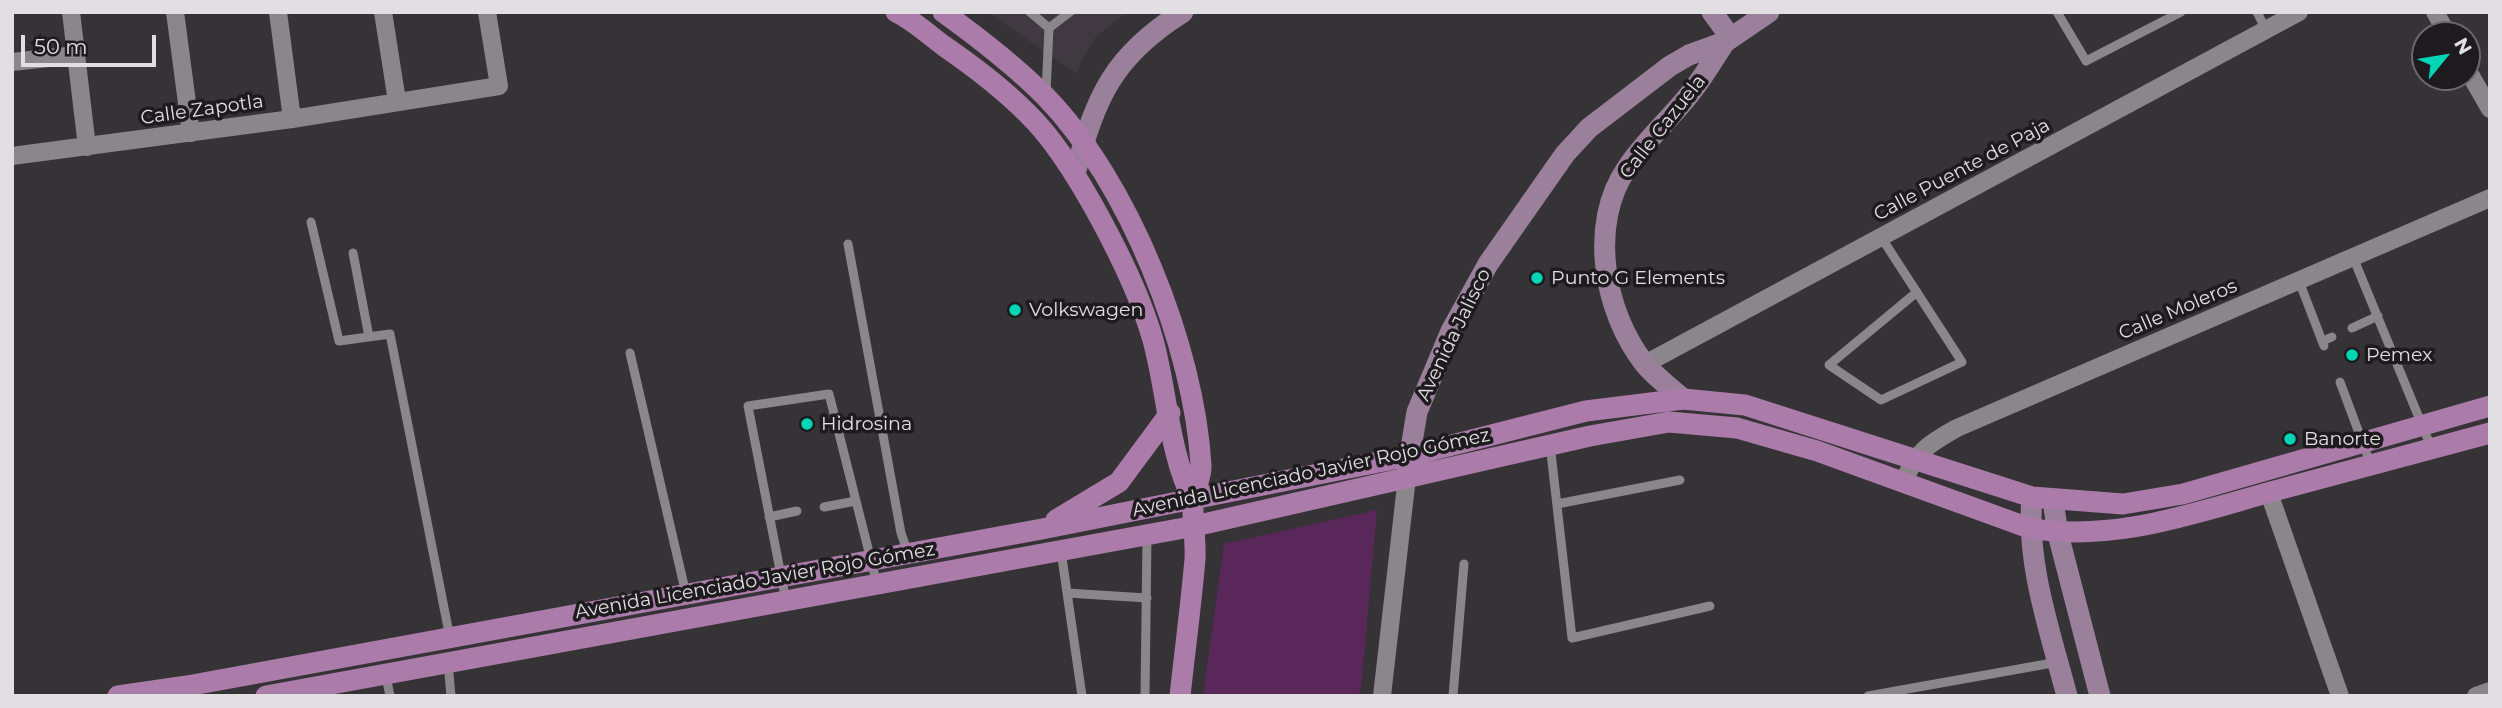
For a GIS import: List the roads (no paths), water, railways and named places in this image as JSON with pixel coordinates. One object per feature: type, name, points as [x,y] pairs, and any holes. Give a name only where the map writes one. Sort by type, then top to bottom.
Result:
[{"type":"main road","points":[[896,12],[969,64],[1029,114],[1075,174],[1116,250],[1149,328],[1170,413],[1182,479],[1193,500]]},
{"type":"main road","points":[[943,12],[985,43],[1046,97],[1083,142],[1139,237],[1172,320],[1188,378],[1202,468],[1193,500],[1195,557],[1180,696]]},
{"type":"main road","points":[[1075,174],[1083,142],[1115,70],[1154,30],[1183,12]]},
{"type":"main road","points":[[1712,12],[1728,40]]},
{"type":"main road","name":"Calle Cazuela","points":[[1689,55],[1728,40],[1769,12]]},
{"type":"main road","name":"Calle Cazuela","points":[[1683,399],[1645,364],[1623,331],[1609,295],[1605,251],[1609,206],[1625,170],[1690,95],[1728,40]]},
{"type":"main road","name":"Avenida Jalisco","points":[[1407,477],[1417,412],[1451,331],[1488,264],[1530,200],[1589,128],[1689,55]]},
{"type":"main road","name":"Avenida Licenciado Javier Rojo Gómez","points":[[118,696],[1042,529],[1409,456],[1586,411],[1683,399],[1745,405],[2043,499],[2123,504],[2183,494],[2490,406]]},
{"type":"main road","points":[[1042,529],[1119,482],[1170,413]]},
{"type":"main road","name":"Avenida Licenciado Javier Rojo Gómez","points":[[266,696],[1195,526],[1550,445],[1669,422],[1737,428],[1860,467],[2029,528],[2058,534],[2129,529],[2490,433]]},
{"type":"main road","points":[[1860,467],[1867,444]]},
{"type":"main road","points":[[2043,499],[2029,528],[2034,561],[2067,696]]},
{"type":"main road","points":[[2043,499],[2058,534],[2100,696]]},
{"type":"main road","points":[[565,616],[571,640]]},
{"type":"street","points":[[71,12],[87,147]]},
{"type":"street","points":[[175,12],[191,133]]},
{"type":"street","points":[[278,12],[292,118]]},
{"type":"street","points":[[383,12],[397,101]]},
{"type":"street","name":"Calle Zapotla","points":[[12,156],[191,133],[499,86],[487,12]]},
{"type":"street","name":"Calle Puente de Paja","points":[[1645,364],[2299,12]]},
{"type":"street","points":[[12,62],[76,55]]},
{"type":"street","points":[[2480,91],[2490,109]]},
{"type":"street","name":"Calle Moleros","points":[[1903,483],[1913,459],[1933,441],[1957,428],[2490,198]]},
{"type":"street","name":"Avenida Jalisco","points":[[1382,696],[1407,477]]},
{"type":"street","points":[[2269,493],[2340,696]]},
{"type":"street","points":[[2476,696],[2490,691]]},
{"type":"lane","points":[[1030,12],[1049,28]]},
{"type":"lane","points":[[1049,28],[1070,12]]},
{"type":"lane","points":[[2057,12],[2086,61],[2181,12]]},
{"type":"lane","points":[[2256,12],[2266,30]]},
{"type":"lane","points":[[1046,97],[1049,28]]},
{"type":"lane","points":[[311,222],[339,341],[390,334],[450,638]]},
{"type":"lane","points":[[1881,237],[1917,292],[1962,362],[1881,400],[1829,365],[1917,292]]},
{"type":"lane","points":[[848,244],[901,533],[908,553]]},
{"type":"lane","points":[[353,253],[369,337]]},
{"type":"lane","points":[[2353,257],[2378,316],[2391,358],[2424,425],[2431,449]]},
{"type":"lane","points":[[2299,281],[2323,344],[2332,337]]},
{"type":"lane","points":[[2352,328],[2378,316]]},
{"type":"lane","points":[[630,354],[686,594]]},
{"type":"lane","points":[[2344,384],[2371,465]]},
{"type":"lane","points":[[786,601],[748,406],[829,394],[877,584]]},
{"type":"lane","points":[[1547,421],[1572,638],[1710,606]]},
{"type":"lane","points":[[1557,504],[1680,480]]},
{"type":"lane","points":[[824,507],[856,501]]},
{"type":"lane","points":[[769,517],[797,512]]},
{"type":"lane","points":[[1145,696],[1147,535]]},
{"type":"lane","points":[[1061,551],[1082,696]]},
{"type":"lane","points":[[1453,696],[1464,564]]},
{"type":"lane","points":[[1067,593],[1147,598]]},
{"type":"lane","points":[[448,662],[451,696]]},
{"type":"lane","points":[[1868,696],[2058,662]]},
{"type":"lane","points":[[386,674],[390,696]]},
{"type":"place","name":"Punto G Elements","points":[[1537,278]]},
{"type":"place","name":"Volkswagen","points":[[1015,310]]},
{"type":"place","name":"Pemex","points":[[2352,355]]},
{"type":"place","name":"Hidrosina","points":[[807,424]]},
{"type":"place","name":"Banorte","points":[[2290,439]]}]
